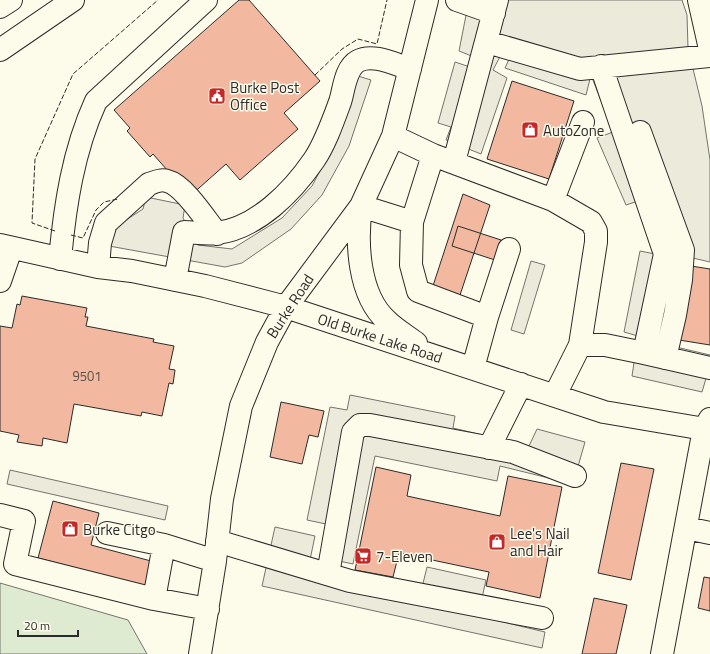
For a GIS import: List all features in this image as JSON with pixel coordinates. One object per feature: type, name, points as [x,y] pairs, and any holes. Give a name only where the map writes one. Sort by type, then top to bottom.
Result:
[{"type":"street","points":[[0,6],[11,0]]},
{"type":"street","points":[[0,50],[73,0]]},
{"type":"street","points":[[60,259],[69,186],[89,116],[96,101],[206,0]]},
{"type":"street","name":"Burke Road","points":[[200,654],[208,609],[222,499],[241,406],[267,342],[286,307],[361,206],[393,136],[427,0]]},
{"type":"street","points":[[454,162],[496,6],[457,0]]},
{"type":"street","points":[[699,0],[710,49]]},
{"type":"street","points":[[487,42],[580,69],[710,56]]},
{"type":"street","points":[[175,280],[184,232],[217,234],[238,228],[257,218],[288,192],[314,160],[340,102],[348,74],[356,62],[366,58],[410,69]]},
{"type":"street","points":[[601,66],[665,254],[644,354]]},
{"type":"street","points":[[553,200],[583,122]]},
{"type":"street","points":[[640,132],[683,250],[681,280],[665,358]]},
{"type":"street","points":[[393,136],[433,155],[553,200],[591,222],[596,231],[591,283],[580,345],[556,395]]},
{"type":"street","points":[[433,155],[412,222],[411,265],[418,290],[487,318]]},
{"type":"street","points":[[98,267],[100,243],[106,223],[149,184],[157,181],[168,181],[183,192],[217,234]]},
{"type":"street","points":[[412,222],[361,206],[357,230],[360,260],[365,286],[374,304],[386,320],[434,355]]},
{"type":"street","points":[[0,281],[6,247]]},
{"type":"street","name":"Old Burke Lake Road","points":[[6,247],[98,267],[132,271],[175,280],[286,307],[604,412],[708,426]]},
{"type":"street","points":[[473,368],[509,249]]},
{"type":"street","points":[[580,345],[606,345],[710,368]]},
{"type":"street","points":[[489,448],[521,384]]},
{"type":"street","points":[[328,574],[353,432],[360,424],[513,452],[575,476]]},
{"type":"street","points":[[662,654],[686,528],[708,426]]},
{"type":"street","points":[[0,515],[24,522],[15,564],[154,599],[208,609]]},
{"type":"street","points":[[686,528],[710,533]]},
{"type":"street","points":[[107,533],[164,545],[216,551],[328,574],[350,581],[542,618]]},
{"type":"street","points":[[154,599],[164,545]]},
{"type":"green space","points":[[0,583],[128,620],[147,654],[0,654]]},
{"type":"shaded area","points":[[469,0],[682,0],[687,15],[688,48],[702,106],[710,160],[710,262],[693,258],[676,347],[710,355],[710,376],[707,375],[702,392],[632,376],[638,336],[624,332],[640,251],[655,254],[638,201],[626,205],[597,138],[613,132],[591,75],[586,95],[505,68],[511,55],[503,51],[493,70],[507,78],[481,154],[446,140],[451,127],[438,123],[455,62],[470,67],[474,57],[459,51]]},
{"type":"shaded area","points":[[358,76],[371,80],[349,146],[322,195],[291,229],[242,263],[225,267],[109,246],[112,229],[143,209],[146,197],[185,205],[183,218],[198,245],[232,249],[282,218],[312,186],[337,139]]},
{"type":"shaded area","points":[[531,261],[545,265],[524,334],[511,330]]},
{"type":"shaded area","points":[[350,395],[455,416],[453,428],[529,446],[537,429],[585,442],[573,484],[500,466],[497,481],[375,456],[353,564],[339,561],[345,528],[307,520],[330,407],[347,410]]},
{"type":"shaded area","points":[[10,470],[168,506],[165,520],[7,484]]},
{"type":"shaded area","points":[[275,527],[315,536],[306,579],[418,604],[427,567],[486,580],[478,616],[545,632],[542,648],[262,586]]},
{"type":"building","name":"Burke Post Office","points":[[239,0],[249,0],[320,81],[284,113],[298,129],[240,180],[226,164],[190,196],[153,154],[150,157],[127,131],[130,128],[114,110]]},
{"type":"building","name":"AutoZone","points":[[512,81],[574,101],[549,179],[487,159]]},
{"type":"building","points":[[463,194],[490,205],[456,307],[429,298]]},
{"type":"building","points":[[458,226],[501,240],[495,260],[452,246]]},
{"type":"building","points":[[691,266],[710,269],[710,345],[679,340]]},
{"type":"building","points":[[22,296],[87,308],[85,317],[88,317],[86,326],[154,339],[153,342],[174,346],[169,369],[175,370],[173,384],[169,383],[162,416],[142,412],[141,416],[74,404],[67,443],[43,438],[42,446],[17,442],[19,435],[0,431],[0,326],[12,328],[17,304],[20,305]]},
{"type":"building","points":[[281,402],[324,411],[318,437],[309,435],[302,464],[270,457]]},
{"type":"building","points":[[621,463],[654,469],[631,580],[598,573]]},
{"type":"building","points":[[376,467],[411,475],[407,496],[500,516],[508,476],[562,487],[540,598],[486,586],[489,572],[399,553],[393,577],[355,570]]},
{"type":"building","name":"Burke Citgo","points":[[53,501],[99,513],[91,545],[151,561],[145,586],[38,558]]},
{"type":"building","points":[[704,577],[710,578],[710,611],[698,608]]},
{"type":"building","points":[[594,598],[627,605],[616,654],[582,654]]},
{"type":"fence","points":[[55,231],[32,223],[35,159],[73,74],[158,0]]},
{"type":"fence","points":[[315,75],[342,49],[358,39],[377,44],[387,0]]},
{"type":"fence","points":[[71,235],[83,238],[96,210],[104,202],[118,199]]},
{"type":"place","name":"Burke Post Office","points":[[217,96]]},
{"type":"place","name":"AutoZone","points":[[530,130]]},
{"type":"place","name":"Burke Citgo","points":[[70,529]]},
{"type":"place","name":"Lee's Nail and Hair","points":[[497,542]]},
{"type":"place","name":"7-Eleven","points":[[363,556]]}]
